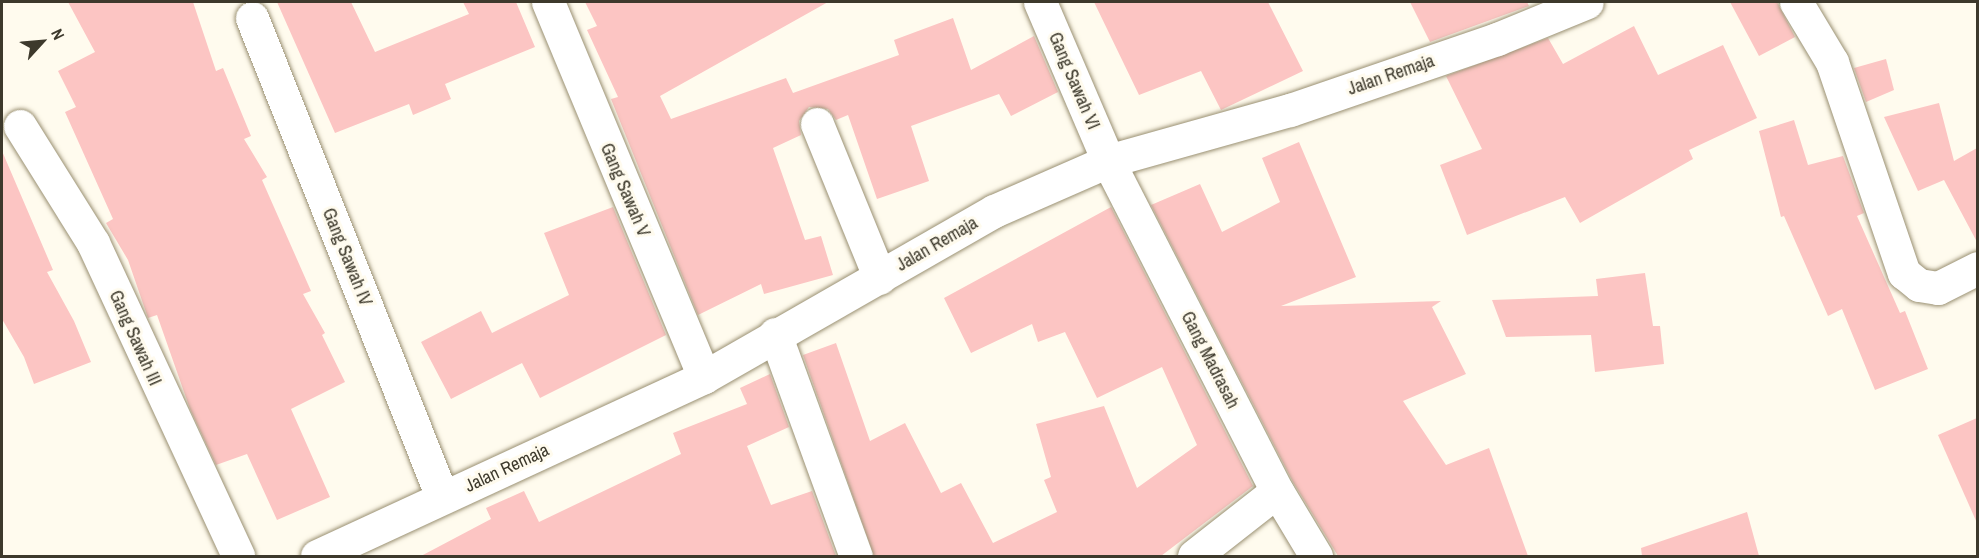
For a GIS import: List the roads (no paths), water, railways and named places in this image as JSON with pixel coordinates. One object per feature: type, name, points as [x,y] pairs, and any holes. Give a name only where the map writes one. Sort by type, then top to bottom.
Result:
[{"type":"street","name":"Gang Sawah V","points":[[548,2],[704,377]]},
{"type":"street","name":"Gang Sawah VI","points":[[1040,2],[1108,161]]},
{"type":"street","name":"Jalan Remaja","points":[[317,556],[704,377],[775,334],[880,278],[994,211],[1108,161],[1290,110],[1543,10],[1587,2]]},
{"type":"street","points":[[1796,2],[1832,62],[1904,273],[1919,285],[1938,288],[1977,268]]},
{"type":"street","name":"Gang Sawah IV","points":[[252,18],[442,497]]},
{"type":"street","points":[[817,124],[880,278]]},
{"type":"street","name":"Gang Sawah III","points":[[20,126],[93,243],[238,556]]},
{"type":"street","name":"Gang Madrasah","points":[[1108,161],[1277,490],[1316,556]]},
{"type":"street","points":[[775,334],[856,556]]},
{"type":"street","points":[[1194,556],[1277,490]]}]
